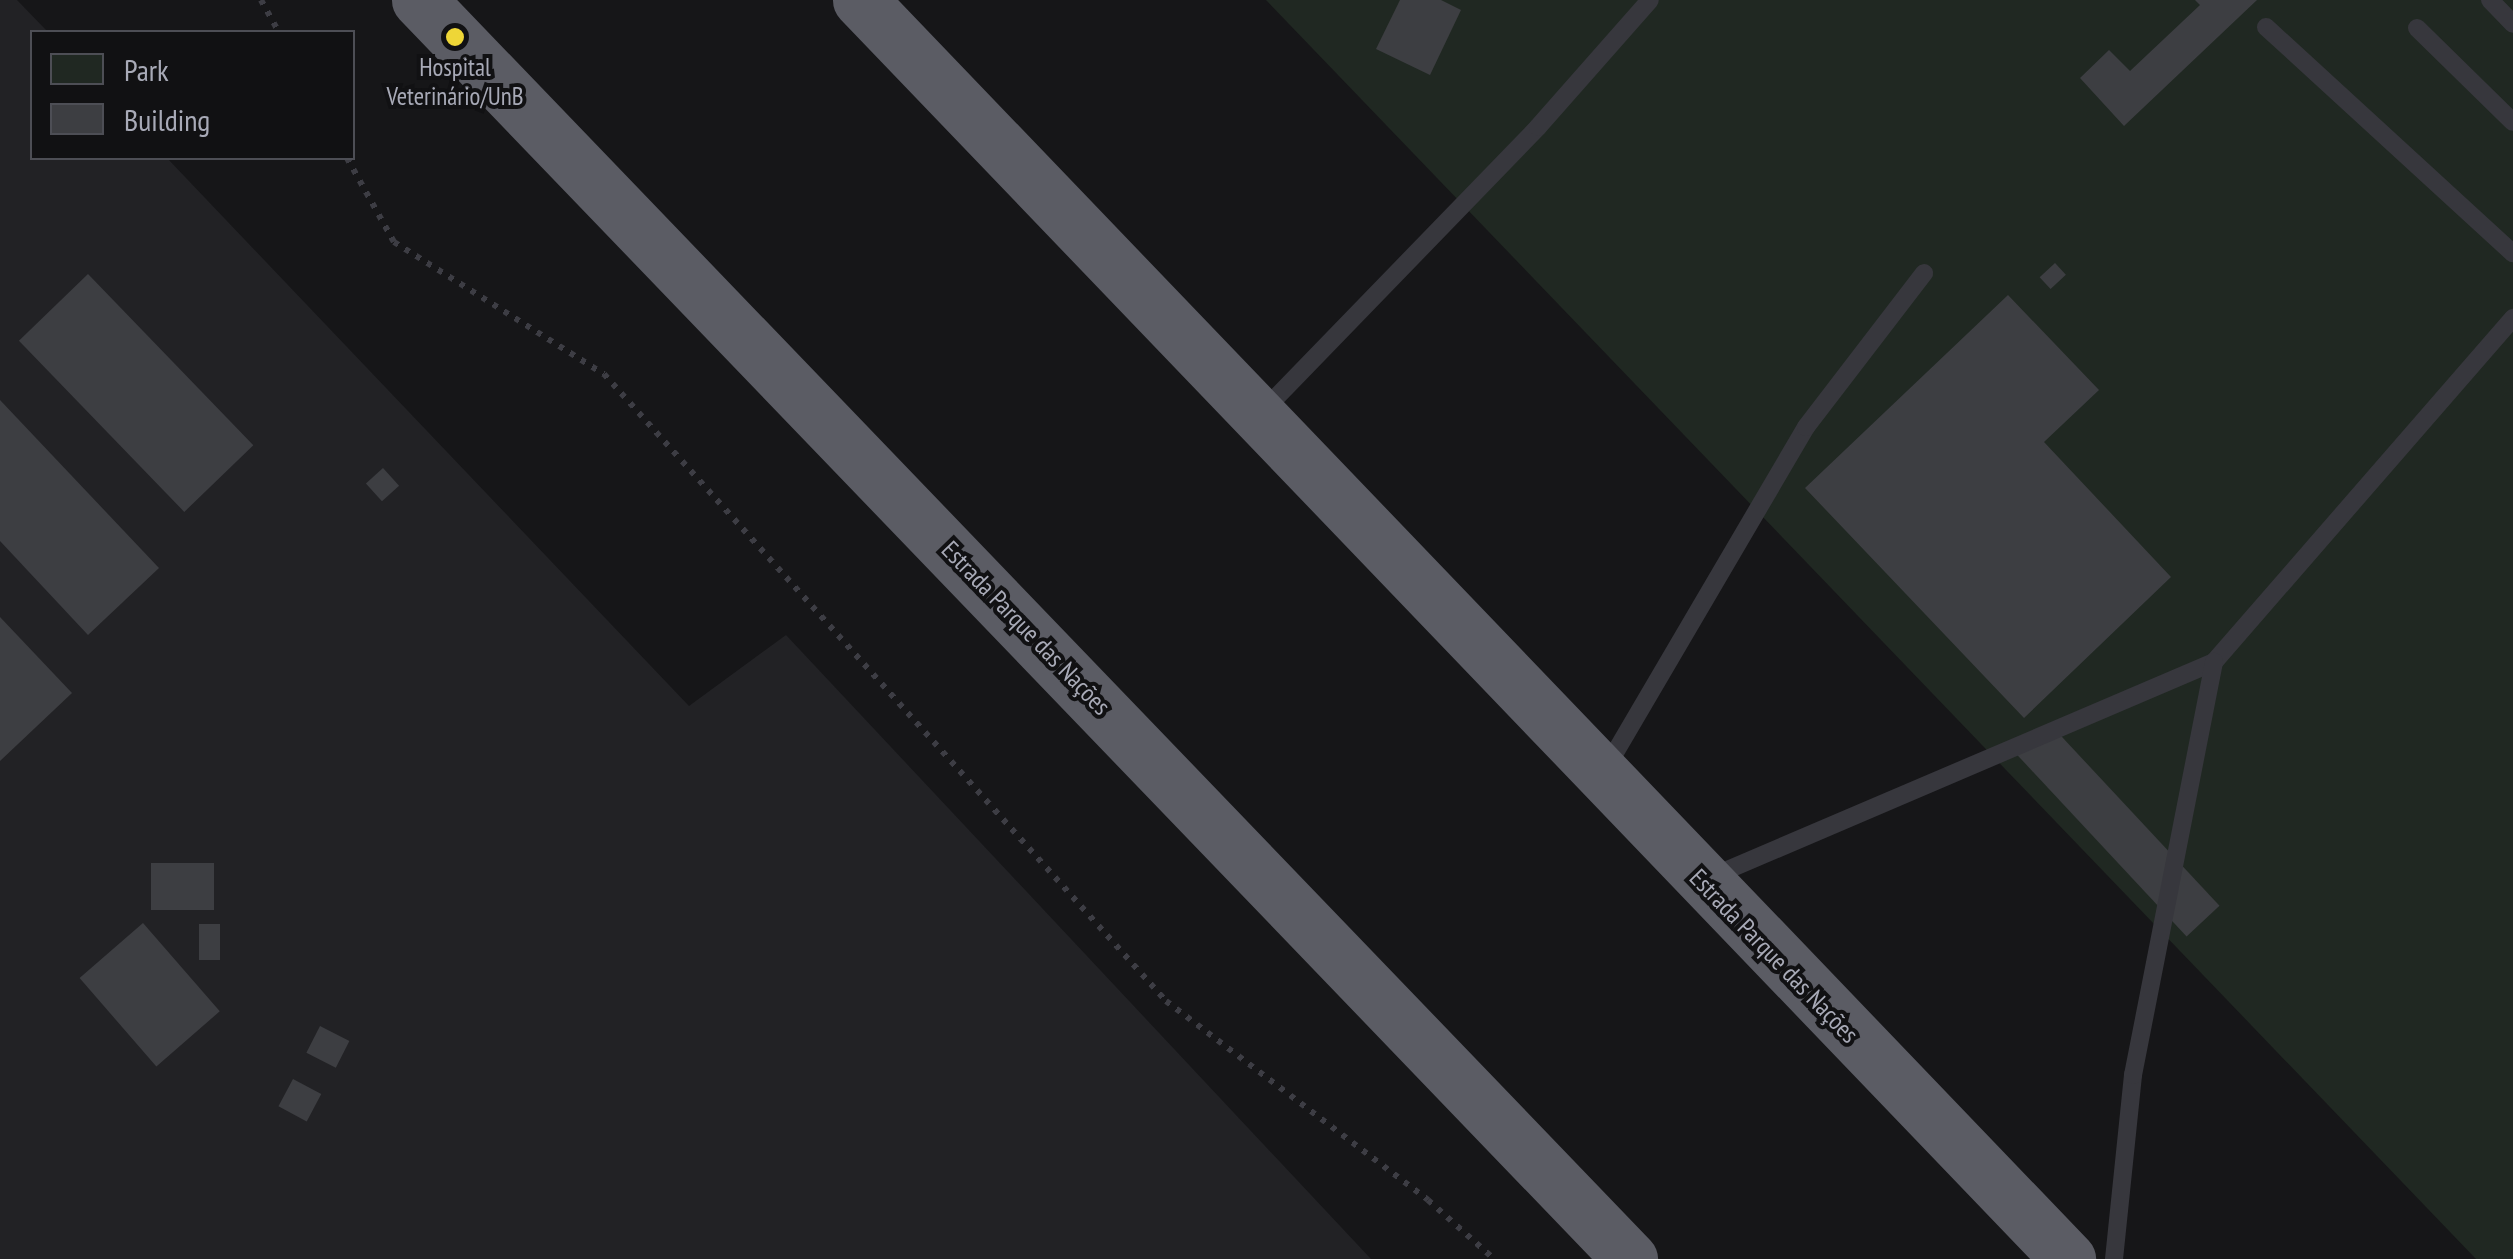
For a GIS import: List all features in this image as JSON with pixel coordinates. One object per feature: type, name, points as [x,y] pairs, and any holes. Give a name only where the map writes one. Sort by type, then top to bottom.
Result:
[{"type":"highway","name":"Estrada Parque das Nações","points":[[419,0],[1630,1259]]},
{"type":"highway","name":"Estrada Parque das Nações","points":[[860,0],[1701,882],[2068,1259]]},
{"type":"lane","points":[[1258,417],[1538,127],[1650,0]]},
{"type":"lane","points":[[2490,0],[2513,24]]},
{"type":"lane","points":[[2266,27],[2513,253]]},
{"type":"lane","points":[[2417,28],[2513,122]]},
{"type":"lane","points":[[1600,776],[1806,427],[1924,273]]},
{"type":"lane","points":[[1701,882],[2214,662],[2513,318]]},
{"type":"lane","points":[[2114,1259],[2133,1075],[2214,662]]},
{"type":"path","points":[[261,0],[278,30]]},
{"type":"path","points":[[349,160],[394,242],[604,374],[1166,1000],[1326,1120],[1494,1259]]},
{"type":"shaded area","points":[[0,0],[17,0],[46,30],[30,30],[30,160],[169,160],[689,706],[786,635],[1371,1259],[0,1259]]},
{"type":"green space","points":[[1266,0],[2513,0],[2513,1259],[2476,1259]]},
{"type":"building","points":[[1400,0],[1441,0],[1461,10],[1430,75],[1376,49]]},
{"type":"building","points":[[2195,0],[2257,0],[2124,126],[2080,78],[2109,50],[2130,71],[2200,5]]},
{"type":"building","points":[[2055,263],[2066,275],[2051,289],[2040,277]]},
{"type":"building","points":[[88,274],[253,445],[184,512],[19,341]]},
{"type":"building","points":[[2008,295],[2099,390],[2044,442],[2171,577],[2024,718],[1805,488]]},
{"type":"building","points":[[0,400],[159,568],[88,635],[0,541]]},
{"type":"building","points":[[383,468],[399,486],[382,501],[366,483]]},
{"type":"building","points":[[0,617],[72,693],[0,761]]},
{"type":"building","points":[[2049,723],[2219,906],[2187,937],[2016,754]]},
{"type":"building","points":[[151,863],[214,863],[214,910],[151,910]]},
{"type":"building","points":[[143,923],[220,1011],[156,1066],[80,978]]},
{"type":"building","points":[[199,924],[220,924],[220,960],[199,960]]},
{"type":"building","points":[[320,1026],[349,1041],[336,1068],[306,1053]]},
{"type":"building","points":[[293,1079],[321,1094],[307,1121],[278,1106]]},
{"type":"place","name":"Hospital Veterinário/UnB","points":[[455,37]]}]
